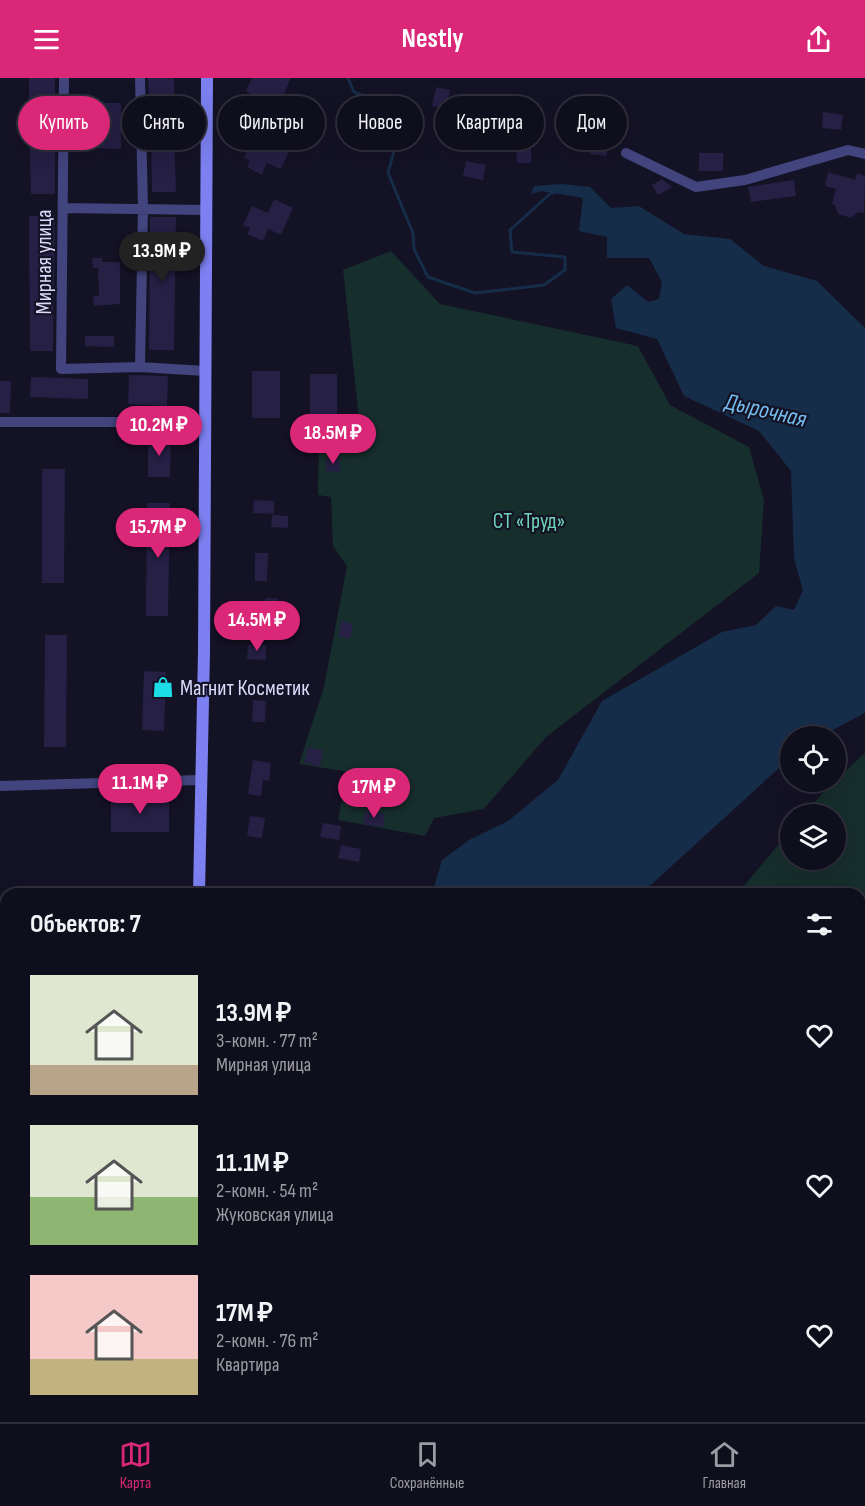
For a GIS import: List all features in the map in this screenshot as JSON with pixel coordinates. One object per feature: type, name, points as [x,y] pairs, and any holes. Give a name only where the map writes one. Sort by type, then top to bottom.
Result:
[{"type":"main road","points":[[199,888],[206,422],[207,78]]},
{"type":"street","name":"Мирная улица","points":[[64,78],[62,369],[140,367],[205,371]]},
{"type":"street","points":[[140,78],[143,208],[140,367]]},
{"type":"street","points":[[626,153],[696,187],[745,180],[848,150],[865,154]]},
{"type":"street","points":[[63,208],[207,210]]},
{"type":"street","points":[[0,422],[206,422]]},
{"type":"street","points":[[0,786],[200,780]]},
{"type":"green space","name":"СТ «Труд»","points":[[391,251],[440,304],[638,346],[670,405],[749,447],[764,500],[759,573],[546,737],[484,809],[434,818],[425,836],[338,820],[342,799],[351,801],[356,773],[299,764],[324,687],[347,566],[333,546],[331,497],[318,495],[319,433],[362,446],[343,270]]},
{"type":"green space","points":[[865,753],[865,888],[742,888],[780,843],[780,870],[846,870],[846,804],[813,804],[824,792],[846,792],[846,770]]},
{"type":"water","points":[[562,184],[590,187],[611,208],[639,206],[684,234],[730,239],[764,266],[817,281],[865,328],[865,713],[840,726],[780,726],[780,767],[648,888],[434,888],[442,860],[469,840],[508,821],[558,780],[602,701],[722,632],[756,625],[776,606],[794,610],[803,590],[794,559],[791,471],[759,431],[684,396],[657,339],[616,328],[611,299],[627,285],[648,302],[659,299],[662,282],[649,258],[607,258],[607,237],[579,231],[583,198],[541,191],[531,194],[534,186]]},
{"type":"building","points":[[29,78],[55,78],[55,96],[29,96]]},
{"type":"building","points":[[148,78],[174,78],[174,96],[149,96]]},
{"type":"building","points":[[252,78],[291,78],[283,96],[250,96],[251,94],[246,91]]},
{"type":"building","points":[[436,87],[450,90],[449,96],[435,96],[435,107],[432,106]]},
{"type":"building","points":[[110,103],[121,103],[121,149],[110,149]]},
{"type":"building","points":[[823,112],[843,115],[841,130],[822,128]]},
{"type":"building","points":[[30,150],[55,150],[55,194],[31,194]]},
{"type":"building","points":[[151,150],[175,150],[176,192],[152,192]]},
{"type":"building","points":[[248,150],[290,150],[281,169],[267,163],[262,175],[247,167],[250,160],[244,158]]},
{"type":"building","points":[[516,150],[531,150],[531,163],[517,163]]},
{"type":"building","points":[[591,150],[607,150],[606,156],[590,154]]},
{"type":"building","points":[[699,153],[723,153],[723,171],[699,171]]},
{"type":"building","points":[[466,161],[486,165],[483,180],[463,176]]},
{"type":"building","points":[[828,172],[855,180],[857,173],[865,176],[864,213],[858,212],[851,218],[838,214],[835,205],[832,204],[836,189],[825,186]]},
{"type":"building","points":[[662,179],[672,187],[658,195],[652,185]]},
{"type":"building","points":[[794,180],[796,196],[751,202],[748,187]]},
{"type":"building","points":[[274,199],[293,208],[281,235],[268,229],[263,241],[247,234],[250,228],[243,225],[252,206],[268,213]]},
{"type":"building","points":[[55,215],[53,351],[30,351],[29,216]]},
{"type":"building","points":[[150,217],[176,217],[174,350],[149,350]]},
{"type":"building","points":[[92,258],[102,258],[102,262],[120,262],[120,304],[94,306],[93,296],[99,296],[98,268],[93,268]]},
{"type":"building","points":[[85,336],[114,336],[114,347],[85,346]]},
{"type":"building","points":[[252,371],[280,371],[280,418],[252,418]]},
{"type":"building","points":[[310,374],[337,374],[337,420],[310,420]]},
{"type":"building","points":[[129,375],[168,376],[167,406],[128,404]]},
{"type":"building","points":[[31,377],[88,379],[88,399],[30,397]]},
{"type":"building","points":[[0,381],[11,381],[10,413],[0,413]]},
{"type":"building","points":[[148,437],[171,437],[170,477],[148,477]]},
{"type":"building","points":[[326,458],[340,458],[340,472],[326,471]]},
{"type":"building","points":[[42,469],[65,469],[64,583],[42,583]]},
{"type":"building","points":[[254,500],[274,501],[274,514],[253,513]]},
{"type":"building","points":[[147,503],[170,503],[168,616],[146,616]]},
{"type":"building","points":[[272,515],[288,516],[288,528],[271,527]]},
{"type":"building","points":[[255,553],[268,553],[267,581],[255,581]]},
{"type":"building","points":[[265,598],[278,598],[278,634],[266,634]]},
{"type":"building","points":[[341,621],[353,624],[350,639],[338,636]]},
{"type":"building","points":[[45,635],[67,635],[66,747],[44,747]]},
{"type":"building","points":[[248,645],[266,645],[266,660],[247,659]]},
{"type":"building","points":[[144,671],[166,672],[164,731],[142,730]]},
{"type":"building","points":[[253,700],[266,701],[265,722],[252,722]]},
{"type":"building","points":[[308,747],[323,751],[320,766],[304,763]]},
{"type":"building","points":[[253,760],[271,763],[269,781],[263,780],[261,796],[248,794]]},
{"type":"building","points":[[169,798],[169,832],[111,832],[111,799]]},
{"type":"building","points":[[365,811],[385,814],[383,827],[363,824]]},
{"type":"building","points":[[250,816],[265,818],[262,838],[247,836]]},
{"type":"building","points":[[323,823],[341,826],[339,840],[320,837]]},
{"type":"building","points":[[341,845],[361,849],[359,862],[338,858]]},
{"type":"waterway","name":"Дырочная","points":[[348,78],[354,92],[391,107],[401,125],[388,173],[413,233],[414,249],[428,277],[475,293],[544,285],[565,270],[565,257],[512,252],[510,230],[551,193],[554,193]]},
{"type":"place","name":"Магнит Косметик","points":[[163,687]]}]
